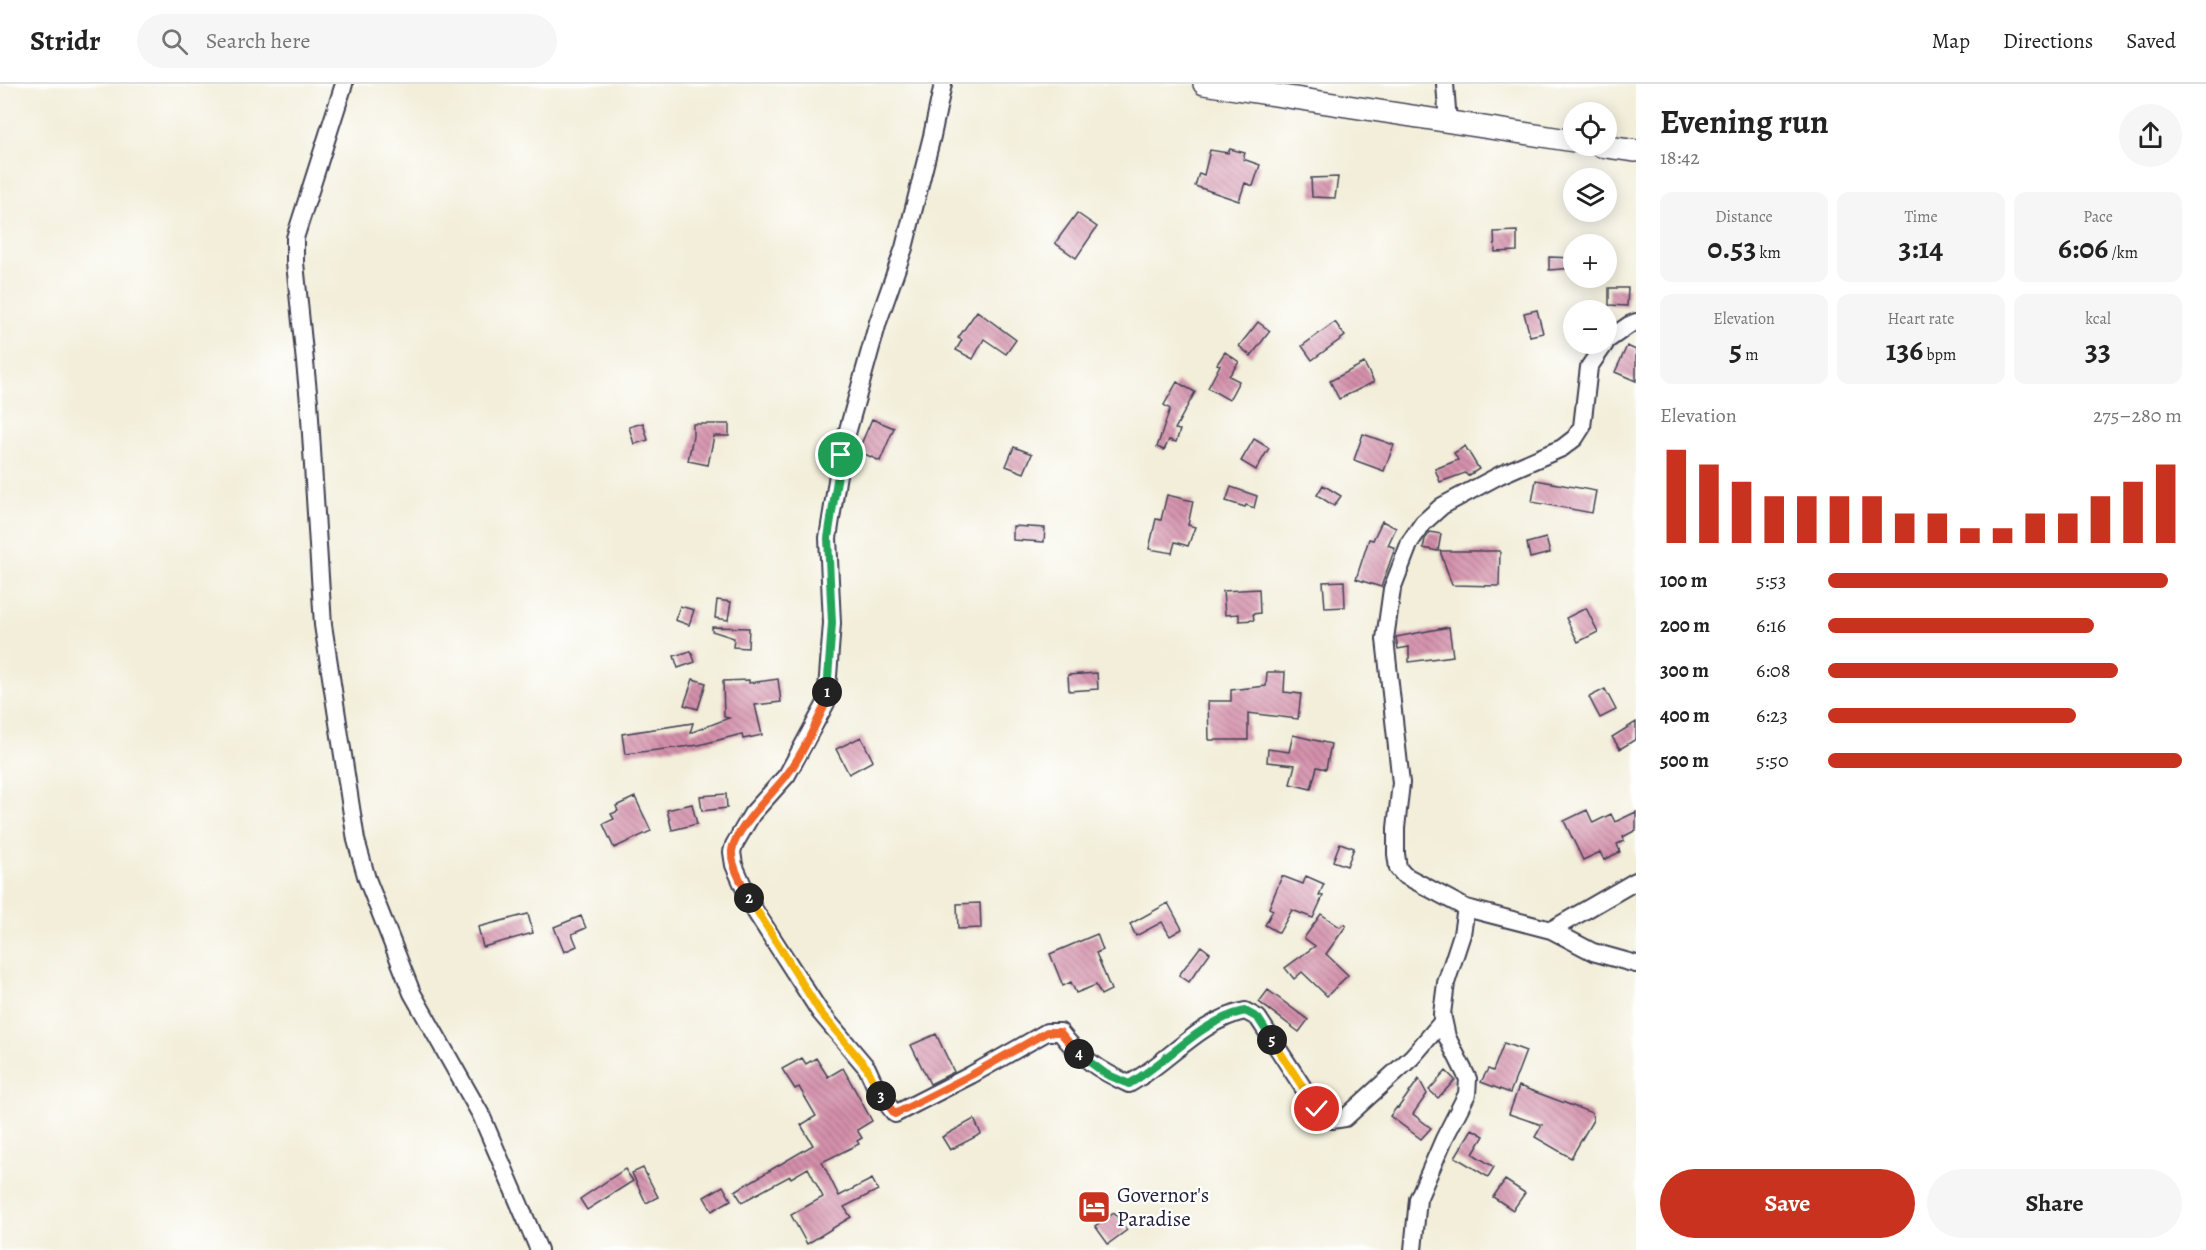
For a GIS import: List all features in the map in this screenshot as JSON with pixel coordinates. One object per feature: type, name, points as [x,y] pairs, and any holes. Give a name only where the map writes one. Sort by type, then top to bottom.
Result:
[{"type":"main road","points":[[1204,84],[1563,139]]},
{"type":"main road","points":[[1617,148],[1636,151]]},
{"type":"street","points":[[344,84],[295,238],[295,263],[309,402],[323,625],[356,840],[367,879],[412,993],[481,1115],[539,1250]]},
{"type":"street","points":[[943,84],[904,248],[878,322],[841,455],[828,538],[832,623],[826,703],[787,775],[752,814],[734,844],[732,852],[734,865],[753,908],[820,1012],[867,1068],[878,1092],[895,1114],[1047,1032],[1060,1032],[1074,1050],[1106,1074],[1129,1084],[1142,1077],[1178,1047],[1229,1015],[1245,1011],[1258,1018],[1317,1109],[1332,1120],[1345,1118],[1412,1057],[1443,1021]]},
{"type":"street","points":[[1445,84],[1448,122]]},
{"type":"street","points":[[1617,334],[1636,322]]},
{"type":"street","points":[[1598,354],[1589,367],[1582,427],[1575,438],[1563,448],[1500,475],[1442,506],[1423,523],[1410,542],[1392,589],[1384,639],[1401,783],[1396,828],[1398,868],[1404,874],[1466,908],[1551,930],[1593,952],[1636,964]]},
{"type":"street","points":[[1551,930],[1636,881]]},
{"type":"street","points":[[1413,1250],[1418,1198],[1467,1094],[1468,1079],[1447,1037],[1442,1014],[1446,983],[1462,934],[1466,908]]},
{"type":"building","points":[[1230,149],[1245,153],[1243,159],[1260,165],[1253,186],[1245,183],[1239,201],[1195,186],[1199,173],[1204,175],[1210,150],[1228,153]]},
{"type":"building","points":[[1338,177],[1335,198],[1312,197],[1311,178]]},
{"type":"building","points":[[1077,213],[1097,227],[1076,258],[1055,243]]},
{"type":"building","points":[[1517,231],[1517,251],[1495,252],[1494,232]]},
{"type":"building","points":[[1549,257],[1563,258],[1563,269],[1549,270]]},
{"type":"building","points":[[1609,288],[1628,288],[1627,306],[1617,305],[1617,300],[1609,300]]},
{"type":"building","points":[[1537,310],[1543,333],[1530,336],[1524,313]]},
{"type":"building","points":[[977,311],[1016,340],[1006,354],[984,339],[973,359],[956,350],[962,340],[958,338]]},
{"type":"building","points":[[1258,322],[1270,331],[1251,356],[1239,346]]},
{"type":"building","points":[[1335,322],[1345,336],[1312,360],[1302,346]]},
{"type":"building","points":[[1627,346],[1636,350],[1636,381],[1615,372]]},
{"type":"building","points":[[1225,352],[1239,362],[1229,376],[1239,381],[1229,400],[1208,388],[1220,365],[1217,364]]},
{"type":"building","points":[[1364,363],[1374,382],[1339,399],[1330,381]]},
{"type":"building","points":[[1177,382],[1195,392],[1175,429],[1180,430],[1176,442],[1169,440],[1164,450],[1157,447],[1170,409],[1164,405]]},
{"type":"building","points":[[872,419],[894,428],[880,461],[858,451]]},
{"type":"building","points":[[643,423],[648,440],[634,444],[629,427]]},
{"type":"building","points":[[693,424],[729,424],[729,436],[714,436],[708,465],[688,461]]},
{"type":"building","points":[[1363,434],[1394,445],[1384,471],[1354,460]]},
{"type":"building","points":[[1254,439],[1269,448],[1256,470],[1241,461]]},
{"type":"building","points":[[1465,446],[1479,469],[1468,476],[1465,473],[1440,482],[1435,469],[1458,460],[1454,453]]},
{"type":"building","points":[[1014,447],[1032,454],[1024,473],[1006,466]]},
{"type":"building","points":[[1536,480],[1596,491],[1592,513],[1532,502]]},
{"type":"building","points":[[1323,485],[1341,496],[1334,506],[1317,495]]},
{"type":"building","points":[[1231,487],[1257,496],[1254,508],[1226,501]]},
{"type":"building","points":[[1167,495],[1193,501],[1188,525],[1195,527],[1188,546],[1175,542],[1172,553],[1149,549],[1156,519],[1161,520]]},
{"type":"building","points":[[1382,521],[1396,528],[1388,545],[1395,548],[1381,587],[1356,579],[1369,539],[1373,540]]},
{"type":"building","points":[[1013,526],[1045,528],[1044,542],[1013,540]]},
{"type":"building","points":[[1430,532],[1441,534],[1438,551],[1423,548]]},
{"type":"building","points":[[1546,538],[1550,553],[1530,558],[1527,543]]},
{"type":"building","points":[[1440,551],[1500,551],[1499,586],[1452,585]]},
{"type":"building","points":[[1344,581],[1345,607],[1325,608],[1323,582]]},
{"type":"building","points":[[1259,589],[1260,613],[1253,614],[1254,620],[1239,621],[1239,614],[1225,615],[1223,591]]},
{"type":"building","points":[[717,600],[731,602],[728,620],[715,618]]},
{"type":"building","points":[[680,606],[694,610],[689,625],[675,620]]},
{"type":"building","points":[[1586,608],[1598,632],[1578,642],[1566,618]]},
{"type":"building","points":[[712,627],[749,628],[748,648],[733,647],[734,638],[712,631]]},
{"type":"building","points":[[1449,627],[1453,656],[1409,662],[1409,647],[1398,649],[1396,637]]},
{"type":"building","points":[[691,651],[695,662],[678,668],[674,656]]},
{"type":"building","points":[[1267,672],[1285,672],[1284,692],[1301,694],[1298,719],[1248,713],[1248,740],[1209,740],[1208,701],[1231,701],[1231,690],[1266,686]]},
{"type":"building","points":[[1097,673],[1098,689],[1069,691],[1068,675]]},
{"type":"building","points":[[693,679],[706,683],[698,709],[684,705]]},
{"type":"building","points":[[778,679],[781,702],[755,705],[762,735],[743,739],[742,734],[699,745],[625,754],[622,734],[693,723],[690,733],[729,718],[724,717],[723,681],[749,680],[749,683]]},
{"type":"building","points":[[1605,689],[1616,710],[1600,718],[1589,697]]},
{"type":"building","points":[[1636,722],[1636,739],[1620,749],[1612,737]]},
{"type":"building","points":[[1293,735],[1331,744],[1326,769],[1317,767],[1311,789],[1290,784],[1295,765],[1267,762],[1268,749],[1289,752]]},
{"type":"building","points":[[861,737],[873,761],[849,774],[836,749]]},
{"type":"building","points":[[726,794],[727,808],[702,811],[700,796]]},
{"type":"building","points":[[635,797],[651,831],[614,848],[603,824],[614,819],[611,814],[618,811],[616,806]]},
{"type":"building","points":[[692,804],[697,824],[672,830],[667,810]]},
{"type":"building","points":[[1587,810],[1593,823],[1611,814],[1615,822],[1636,812],[1636,830],[1623,837],[1624,841],[1617,844],[1620,852],[1604,860],[1600,852],[1583,860],[1564,821]]},
{"type":"building","points":[[1340,843],[1354,848],[1347,866],[1333,861]]},
{"type":"building","points":[[1282,876],[1303,884],[1306,876],[1324,884],[1319,895],[1323,896],[1313,918],[1292,910],[1279,933],[1265,925],[1273,910],[1269,908]]},
{"type":"building","points":[[980,903],[981,928],[958,929],[957,904]]},
{"type":"building","points":[[1168,903],[1182,929],[1170,936],[1162,922],[1136,936],[1130,924]]},
{"type":"building","points":[[528,914],[533,933],[483,947],[478,927]]},
{"type":"building","points":[[1321,914],[1340,927],[1344,924],[1346,926],[1326,954],[1348,975],[1327,996],[1302,972],[1294,979],[1285,968],[1315,946],[1304,938]]},
{"type":"building","points":[[581,916],[586,928],[572,934],[577,946],[564,952],[554,927]]},
{"type":"building","points":[[1097,934],[1103,950],[1096,953],[1111,990],[1101,995],[1096,985],[1076,993],[1071,982],[1063,986],[1050,954]]},
{"type":"building","points":[[1201,946],[1210,953],[1189,982],[1179,975]]},
{"type":"building","points":[[1268,990],[1308,1020],[1299,1032],[1259,1002]]},
{"type":"building","points":[[936,1034],[954,1072],[930,1084],[911,1045]]},
{"type":"building","points":[[1504,1043],[1526,1051],[1510,1093],[1481,1082],[1488,1069],[1493,1071]]},
{"type":"building","points":[[802,1058],[806,1064],[816,1058],[828,1077],[843,1068],[872,1121],[857,1130],[862,1138],[857,1141],[859,1144],[822,1162],[839,1196],[872,1179],[878,1190],[844,1207],[851,1217],[807,1244],[791,1215],[823,1197],[808,1168],[742,1202],[735,1191],[813,1145],[801,1125],[816,1116],[799,1087],[795,1089],[782,1069]]},
{"type":"building","points":[[1446,1071],[1455,1080],[1438,1098],[1429,1090]]},
{"type":"building","points":[[1419,1079],[1427,1094],[1413,1114],[1431,1128],[1421,1139],[1390,1116]]},
{"type":"building","points":[[1519,1086],[1592,1113],[1593,1120],[1571,1158],[1535,1137],[1542,1125],[1509,1114]]},
{"type":"building","points":[[974,1119],[981,1134],[950,1150],[942,1137]]},
{"type":"building","points":[[1472,1129],[1484,1136],[1473,1154],[1494,1167],[1488,1177],[1455,1157]]},
{"type":"building","points":[[643,1168],[658,1197],[646,1203],[632,1173]]},
{"type":"building","points":[[625,1169],[633,1181],[587,1210],[580,1199]]},
{"type":"building","points":[[1505,1180],[1525,1193],[1513,1210],[1493,1197]]},
{"type":"building","points":[[723,1186],[731,1200],[712,1211],[704,1197]]},
{"type":"building","points":[[1114,1213],[1127,1230],[1108,1244],[1095,1226]]},
{"type":"place","name":"Governor's Paradise","points":[[1094,1207]]},
{"type":"route","points":[[841,455],[828,538],[832,623],[826,703],[787,775],[752,814],[734,844],[732,852],[734,865],[753,908],[820,1012],[867,1068],[878,1092],[895,1114],[1047,1032],[1060,1032],[1074,1050],[1106,1074],[1129,1084],[1142,1077],[1178,1047],[1229,1015],[1245,1011],[1258,1018],[1317,1109]]}]
